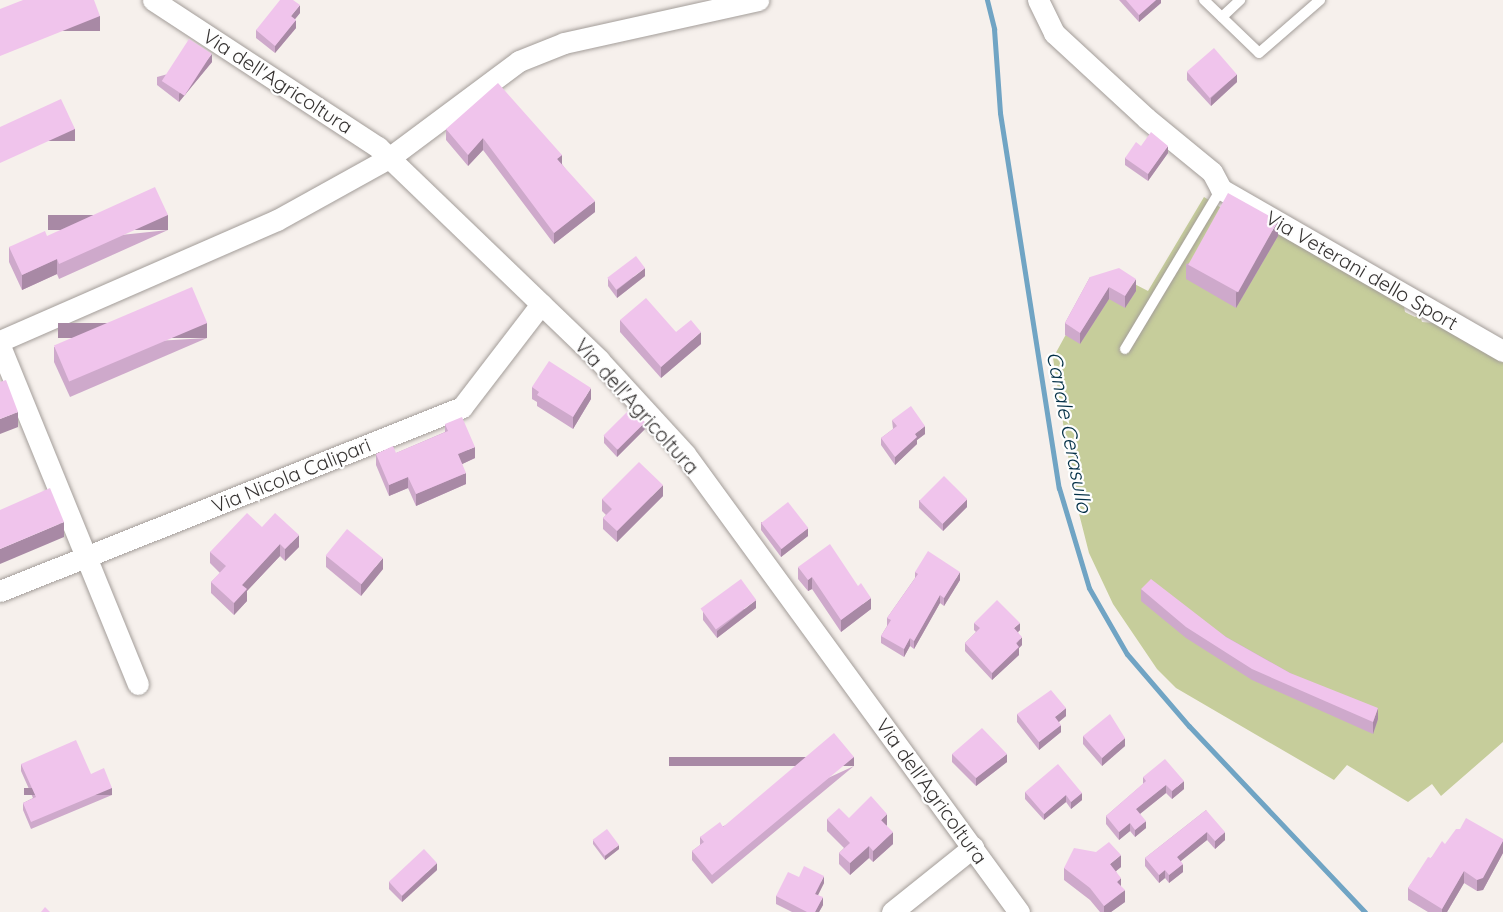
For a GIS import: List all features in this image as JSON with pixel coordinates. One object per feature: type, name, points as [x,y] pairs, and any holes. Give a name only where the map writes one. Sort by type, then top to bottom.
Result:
[{"type":"street","name":"Via dell'Agricoltura","points":[[153,0],[389,158],[599,360],[685,454],[1020,912]]},
{"type":"street","points":[[0,341],[277,220],[389,158],[519,61],[564,43],[758,0]]},
{"type":"street","points":[[1038,0],[1054,33],[1146,118],[1212,172],[1221,189]]},
{"type":"street","name":"Via Veterani dello Sport","points":[[1221,189],[1503,351]]},
{"type":"street","name":"Via Nicola Calipari","points":[[0,591],[462,407],[542,304]]},
{"type":"street","points":[[0,346],[88,556],[138,684]]},
{"type":"street","points":[[892,912],[973,847]]},
{"type":"lane","points":[[1204,0],[1259,53],[1320,0]]},
{"type":"lane","points":[[1222,17],[1240,0]]},
{"type":"lane","points":[[1125,349],[1221,189]]},
{"type":"green space","points":[[1204,197],[1220,207],[1229,206],[1404,306],[1405,312],[1415,317],[1420,315],[1422,322],[1434,323],[1503,362],[1503,742],[1441,796],[1432,784],[1408,802],[1347,765],[1334,780],[1176,688],[1157,669],[1113,604],[1089,553],[1074,494],[1053,358],[1093,285],[1121,277],[1148,291]]},
{"type":"building","points":[[23,0],[94,0],[100,16],[0,56],[0,9]]},
{"type":"building","points":[[280,0],[293,0],[300,5],[291,16],[296,20],[275,46],[256,30]]},
{"type":"building","points":[[1126,0],[1156,0],[1139,15]]},
{"type":"building","points":[[189,39],[212,54],[184,96],[162,81]]},
{"type":"building","points":[[1214,48],[1237,74],[1210,98],[1187,72]]},
{"type":"building","points":[[498,83],[562,155],[557,159],[595,201],[554,233],[483,138],[468,155],[446,129]]},
{"type":"building","points":[[61,99],[75,129],[0,163],[0,127]]},
{"type":"building","points":[[1151,132],[1168,146],[1148,174],[1125,158],[1136,142],[1141,146]]},
{"type":"building","points":[[155,187],[168,215],[59,264],[57,259],[22,275],[9,247],[45,231],[47,236]]},
{"type":"building","points":[[1228,193],[1278,221],[1238,292],[1188,265]]},
{"type":"building","points":[[636,256],[645,268],[616,290],[607,278]]},
{"type":"building","points":[[1119,268],[1136,279],[1125,296],[1109,287],[1080,333],[1065,323],[1090,277]]},
{"type":"building","points":[[192,287],[207,323],[69,382],[54,346]]},
{"type":"building","points":[[646,298],[676,332],[691,320],[701,332],[661,367],[620,320]]},
{"type":"building","points":[[549,361],[591,388],[573,417],[537,395],[539,392],[532,387]]},
{"type":"building","points":[[6,380],[18,412],[0,419],[0,382]]},
{"type":"building","points":[[911,406],[925,426],[915,434],[917,437],[895,457],[881,438],[897,426],[892,420]]},
{"type":"building","points":[[631,408],[645,422],[618,450],[603,436]]},
{"type":"building","points":[[462,417],[475,447],[458,454],[466,473],[416,494],[408,477],[389,485],[376,454],[393,446],[396,453],[448,431],[445,424]]},
{"type":"building","points":[[639,462],[663,485],[617,531],[603,518],[612,509],[602,499]]},
{"type":"building","points":[[944,476],[967,499],[943,524],[919,501]]},
{"type":"building","points":[[50,488],[64,522],[0,549],[0,510]]},
{"type":"building","points":[[788,502],[808,528],[782,549],[761,523]]},
{"type":"building","points":[[247,513],[262,527],[275,513],[299,535],[285,549],[280,544],[242,585],[247,589],[234,603],[211,582],[226,566],[210,552]]},
{"type":"building","points":[[347,529],[383,558],[361,584],[326,555]]},
{"type":"building","points":[[830,544],[858,586],[861,583],[871,598],[841,620],[812,577],[808,580],[798,567]]},
{"type":"building","points":[[928,551],[960,572],[944,598],[940,595],[914,641],[910,638],[904,649],[881,636],[891,620],[887,618],[918,574],[915,572]]},
{"type":"building","points":[[741,579],[756,600],[716,629],[701,608]]},
{"type":"building","points":[[1151,579],[1226,637],[1290,673],[1378,708],[1373,722],[1252,669],[1186,627],[1141,589]]},
{"type":"building","points":[[997,600],[1020,623],[1014,628],[1022,637],[1016,643],[1019,647],[992,673],[965,643],[980,628],[974,623]]},
{"type":"building","points":[[1051,690],[1066,708],[1055,717],[1061,725],[1039,742],[1017,714]]},
{"type":"building","points":[[1110,714],[1125,738],[1102,758],[1083,736]]},
{"type":"building","points":[[982,728],[1007,754],[976,778],[952,754]]},
{"type":"building","points":[[834,733],[854,757],[712,875],[692,851],[704,842],[700,837],[720,822],[723,827]]},
{"type":"building","points":[[76,740],[91,774],[104,768],[112,788],[31,822],[23,803],[36,797],[21,764]]},
{"type":"building","points":[[1165,759],[1184,781],[1172,791],[1166,785],[1136,809],[1146,821],[1135,830],[1130,823],[1119,832],[1106,816],[1146,781],[1143,777]]},
{"type":"building","points":[[1058,764],[1082,793],[1071,802],[1066,795],[1044,814],[1025,792]]},
{"type":"building","points":[[871,796],[887,814],[881,820],[893,832],[873,851],[869,846],[850,863],[839,853],[850,843],[827,819],[839,808],[849,818]]},
{"type":"building","points":[[1206,810],[1225,832],[1215,841],[1207,832],[1177,857],[1183,864],[1169,875],[1165,870],[1159,875],[1145,858]]},
{"type":"building","points":[[1466,818],[1503,841],[1483,878],[1477,880],[1464,871],[1442,909],[1408,888],[1428,857],[1431,858],[1442,841],[1445,844],[1456,829],[1460,829]]},
{"type":"building","points":[[607,829],[619,845],[605,856],[593,840]]},
{"type":"building","points":[[1109,842],[1121,855],[1110,864],[1121,878],[1117,882],[1125,890],[1104,906],[1090,888],[1064,868],[1074,848],[1096,852]]},
{"type":"building","points":[[424,849],[437,863],[402,896],[389,882]]},
{"type":"building","points":[[804,866],[824,876],[815,894],[823,897],[815,912],[807,912],[776,896],[788,872],[799,877]]},
{"type":"waterway","name":"Canale Cerasullo","points":[[987,0],[994,29],[1000,113],[1059,488],[1089,588],[1127,654],[1189,726],[1365,912]]}]
